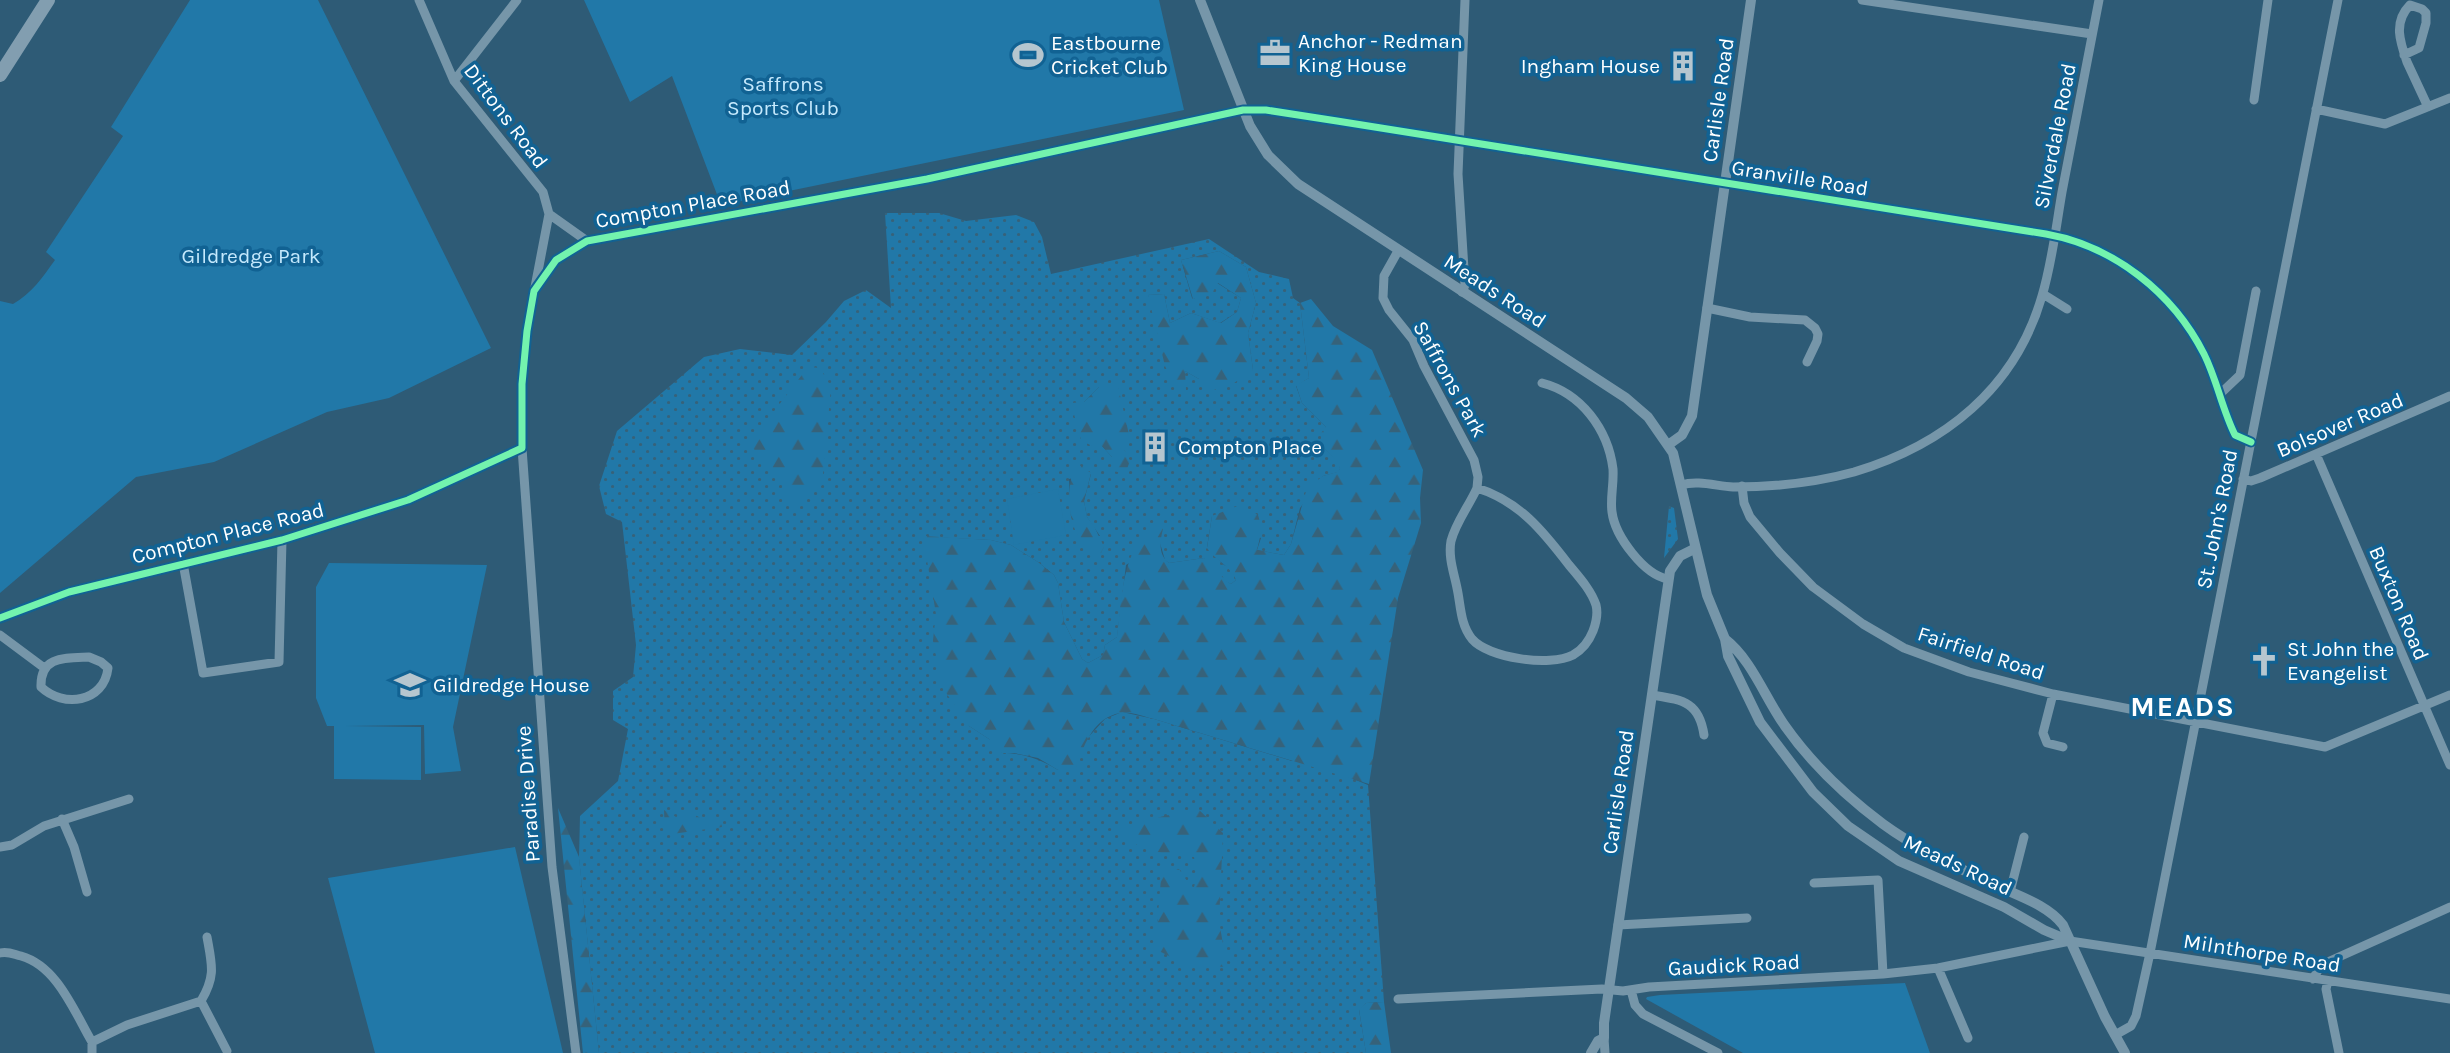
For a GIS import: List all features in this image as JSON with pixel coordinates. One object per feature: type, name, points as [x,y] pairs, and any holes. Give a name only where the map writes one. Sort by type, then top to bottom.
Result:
[{"type":"main road","points":[[0,75],[48,0]]},
{"type":"street","name":"Dittons Road","points":[[419,0],[454,81],[542,192],[549,214],[587,241]]},
{"type":"street","points":[[454,81],[517,0]]},
{"type":"street","name":"Meads Road","points":[[1200,0],[1250,126],[1268,155],[1298,184],[1626,398],[1648,417],[1668,445],[1678,468],[1710,606],[1725,639],[1728,656],[1760,722],[1826,807],[1848,826],[1899,861],[2004,907],[2070,941]]},
{"type":"street","points":[[1462,292],[1465,285],[1460,211],[1460,141],[1465,0]]},
{"type":"street","name":"Carlisle Road","points":[[1668,445],[1682,435],[1692,416],[1751,0]]},
{"type":"street","points":[[1863,0],[2092,34]]},
{"type":"street","name":"Silverdale Road","points":[[1681,485],[1797,484],[1855,471],[1902,455],[1946,430],[1983,398],[2024,343],[2043,294],[2099,0]]},
{"type":"street","points":[[2254,100],[2268,0]]},
{"type":"street","name":"St. John's Road","points":[[2115,1035],[2130,1026],[2136,1016],[2150,953],[2338,0]]},
{"type":"street","points":[[2404,55],[2418,48],[2427,17],[2422,9],[2410,3],[2403,14],[2398,33],[2404,55],[2428,107]]},
{"type":"street","points":[[2316,109],[2385,124],[2450,98]]},
{"type":"street","name":"Granville Road","points":[[1243,110],[1266,110],[2054,235],[2100,250],[2141,277],[2168,303],[2203,353],[2235,435],[2251,442]]},
{"type":"street","name":"Compton Place Road","points":[[0,618],[69,592],[282,540],[408,500],[522,448],[522,384],[534,291],[556,260],[587,241],[927,179],[1243,110]]},
{"type":"street","points":[[534,291],[549,214]]},
{"type":"street","name":"Saffrons Park","points":[[1398,251],[1384,276],[1383,298],[1413,340],[1474,460],[1479,477],[1477,488]]},
{"type":"street","points":[[2220,394],[2240,374],[2256,290]]},
{"type":"street","points":[[2043,294],[2067,309]]},
{"type":"street","points":[[1707,308],[1750,317],[1805,320],[1818,334],[1807,362]]},
{"type":"street","points":[[1542,383],[1559,387],[1569,393],[1589,413],[1609,452],[1613,470],[1612,514],[1616,526],[1644,568],[1652,574],[1668,579],[1675,561],[1695,549]]},
{"type":"street","name":"Bolsover Road","points":[[2243,479],[2251,481],[2260,478],[2450,396]]},
{"type":"street","name":"Paradise Drive","points":[[522,448],[552,867],[576,1053]]},
{"type":"street","name":"Buxton Road","points":[[2316,454],[2450,765]]},
{"type":"street","name":"Fairfield Road","points":[[1742,486],[1744,503],[1750,517],[1813,587],[1863,624],[1904,648],[1956,667],[2053,694],[2325,747],[2450,695]]},
{"type":"street","points":[[1477,488],[1498,495],[1529,519],[1556,547],[1588,589],[1595,605],[1596,619],[1587,642],[1574,654],[1557,659],[1499,654],[1479,646],[1468,633],[1461,617],[1450,550],[1454,532],[1477,488]]},
{"type":"street","points":[[183,563],[203,673],[279,662],[282,540]]},
{"type":"street","name":"Carlisle Road","points":[[1605,1053],[1609,990],[1668,579]]},
{"type":"street","points":[[0,635],[43,667]]},
{"type":"street","name":"Meads Road","points":[[1725,639],[1740,651],[1767,701],[1799,744],[1852,799],[1903,838],[2058,918],[2125,1053]]},
{"type":"street","points":[[89,657],[107,668],[106,680],[100,690],[89,696],[79,699],[62,698],[48,694],[41,687],[40,675],[43,667],[67,658],[89,657]]},
{"type":"street","points":[[2053,694],[2043,733],[2047,743],[2063,747]]},
{"type":"street","points":[[1652,695],[1675,699],[1692,707],[1698,715],[1704,735]]},
{"type":"street","points":[[0,847],[12,845],[44,826],[103,800],[129,799]]},
{"type":"street","points":[[62,819],[74,847],[87,892]]},
{"type":"street","points":[[2010,892],[2024,837]]},
{"type":"street","points":[[1814,883],[1878,880],[1883,974]]},
{"type":"street","points":[[2314,979],[2321,965],[2450,907]]},
{"type":"street","points":[[1618,925],[1747,918]]},
{"type":"street","points":[[92,1042],[127,1025],[201,1001],[209,987],[213,970],[207,937]]},
{"type":"street","name":"Milnthorpe Road","points":[[2070,941],[2450,999]]},
{"type":"street","name":"Gaudick Road","points":[[1398,999],[1631,990],[1883,974],[1938,968],[2070,941]]},
{"type":"street","points":[[0,953],[6,952],[35,960],[51,974],[92,1042],[92,1053]]},
{"type":"street","points":[[1938,968],[1968,1038]]},
{"type":"street","points":[[2328,981],[2326,989],[2339,1053]]},
{"type":"street","points":[[1631,990],[1635,1005],[1643,1014],[1718,1053]]},
{"type":"street","points":[[201,1001],[227,1052]]},
{"type":"street","points":[[1591,1053],[1598,1041],[1604,1038]]},
{"type":"green space","name":"Gildredge Park","points":[[190,0],[318,0],[491,348],[389,398],[327,412],[214,462],[136,477],[0,593],[0,301],[13,304],[20,300],[36,285],[55,260],[46,252],[123,136],[111,127]]},
{"type":"green space","name":"Saffrons Sports Club","points":[[584,0],[1159,0],[1184,110],[721,205],[672,76],[630,102]]},
{"type":"green space","points":[[885,213],[939,213],[966,221],[1016,215],[1034,222],[1042,237],[1051,274],[1209,239],[1259,272],[1289,279],[1293,298],[1300,303],[1309,378],[1296,386],[1302,403],[1326,427],[1321,445],[1339,463],[1340,469],[1323,476],[1300,508],[1291,544],[1284,555],[1257,550],[1261,538],[1212,516],[1207,547],[1224,565],[1231,568],[1236,580],[1231,584],[1223,580],[1204,558],[1169,563],[1165,560],[1160,543],[1126,565],[1117,637],[1105,645],[1103,655],[1088,663],[1082,659],[1064,622],[1058,583],[1054,575],[1038,562],[1011,545],[991,540],[932,537],[969,726],[989,739],[1002,753],[1032,757],[1058,770],[1105,719],[1122,712],[1154,719],[1292,761],[1304,759],[1368,785],[1384,1002],[1366,1003],[1359,1010],[1366,1053],[599,1053],[579,858],[580,816],[618,781],[628,729],[613,720],[613,691],[633,677],[636,645],[622,522],[606,514],[599,486],[617,431],[704,357],[740,349],[792,355],[844,301],[866,290],[891,308]],"holes":[[[1219,251],[1246,267],[1256,303],[1248,333],[1253,370],[1199,379],[1185,371],[1148,295],[1164,294],[1170,323],[1191,313],[1220,323],[1237,312],[1241,298],[1217,283],[1192,298],[1181,260]],[[1099,387],[1122,445],[1112,457],[1102,446],[1092,446],[1084,402]],[[1091,474],[1084,501],[1087,517],[1100,536],[1078,535],[1071,516],[1069,479]]]},
{"type":"green space","points":[[1219,251],[1246,267],[1256,303],[1248,333],[1253,370],[1234,383],[1211,391],[1199,379],[1185,371],[1186,390],[1178,393],[1165,366],[1148,295],[1164,294],[1170,323],[1191,313],[1221,323],[1237,312],[1241,298],[1218,283],[1211,295],[1193,299],[1181,260]]},
{"type":"green space","points":[[1311,299],[1333,326],[1372,350],[1423,470],[1421,523],[1398,598],[1369,784],[1128,713],[1111,716],[1096,727],[1086,742],[1076,768],[1058,770],[1038,758],[994,750],[989,739],[969,726],[942,687],[933,640],[936,614],[923,536],[991,540],[1011,545],[1038,562],[1054,575],[1058,583],[1064,622],[1082,659],[1088,663],[1103,655],[1105,645],[1117,637],[1122,591],[1130,559],[1146,533],[1159,525],[1163,529],[1161,552],[1165,560],[1169,563],[1204,558],[1231,584],[1236,580],[1233,575],[1207,548],[1212,516],[1240,505],[1258,515],[1262,529],[1257,550],[1284,555],[1291,544],[1307,488],[1323,476],[1340,469],[1338,463],[1321,445],[1321,433],[1326,427],[1302,403],[1296,385],[1309,378],[1300,303]]},
{"type":"green space","points":[[808,367],[820,368],[831,387],[822,485],[795,505],[784,498],[781,478],[749,444]]},
{"type":"green space","points":[[1117,382],[1130,439],[1122,445],[1130,461],[1125,474],[1114,471],[1112,457],[1102,446],[1092,446],[1081,440],[1071,403],[1084,402],[1099,387]]},
{"type":"green space","points":[[1075,462],[1091,473],[1084,501],[1087,517],[1104,547],[1101,553],[1094,554],[1081,540],[1071,519],[1070,490]]},
{"type":"green space","points":[[1058,489],[1066,535],[1014,545],[1007,499]]},
{"type":"green space","points":[[1669,506],[1674,508],[1678,539],[1664,558]]},
{"type":"green space","points":[[329,563],[487,565],[453,727],[461,771],[425,774],[424,725],[346,726],[421,727],[421,780],[334,779],[334,726],[327,726],[316,698],[316,587]]},
{"type":"green space","points":[[558,808],[579,857],[599,1053],[583,1053]]},
{"type":"green space","points":[[1197,808],[1223,833],[1219,921],[1227,967],[1187,965],[1155,949],[1162,867],[1179,869],[1193,890],[1198,875],[1194,857],[1141,848],[1115,828]]},
{"type":"green space","points":[[664,810],[681,820],[689,811],[702,819],[722,818],[722,827],[665,835]]},
{"type":"green space","points":[[515,847],[563,1053],[375,1053],[328,878]]},
{"type":"green space","points":[[1905,983],[1930,1053],[1743,1053],[1646,999],[1660,995]]},
{"type":"green space","points":[[1384,1002],[1391,1053],[1366,1053],[1359,1009],[1366,1003]]},
{"type":"cycle path","points":[[0,618],[69,592],[282,540],[408,500],[522,448],[522,384],[534,291],[556,260],[587,241],[927,179],[1243,110],[1266,110],[1337,121],[2071,240],[2118,261],[2158,292],[2176,311],[2204,354],[2235,435],[2251,442]]},
{"type":"place","name":"Anchor - Redman King House","points":[[1275,53]]},
{"type":"place","name":"Eastbourne Cricket Club","points":[[1028,55]]},
{"type":"place","name":"Ingham House","points":[[1683,66]]},
{"type":"place","name":"Compton Place","points":[[1155,447]]},
{"type":"place","name":"St John the Evangelist","points":[[2264,661]]},
{"type":"place","name":"Gildredge House","points":[[410,685]]},
{"type":"district","name":"MEADS","points":[[2183,706]]}]
